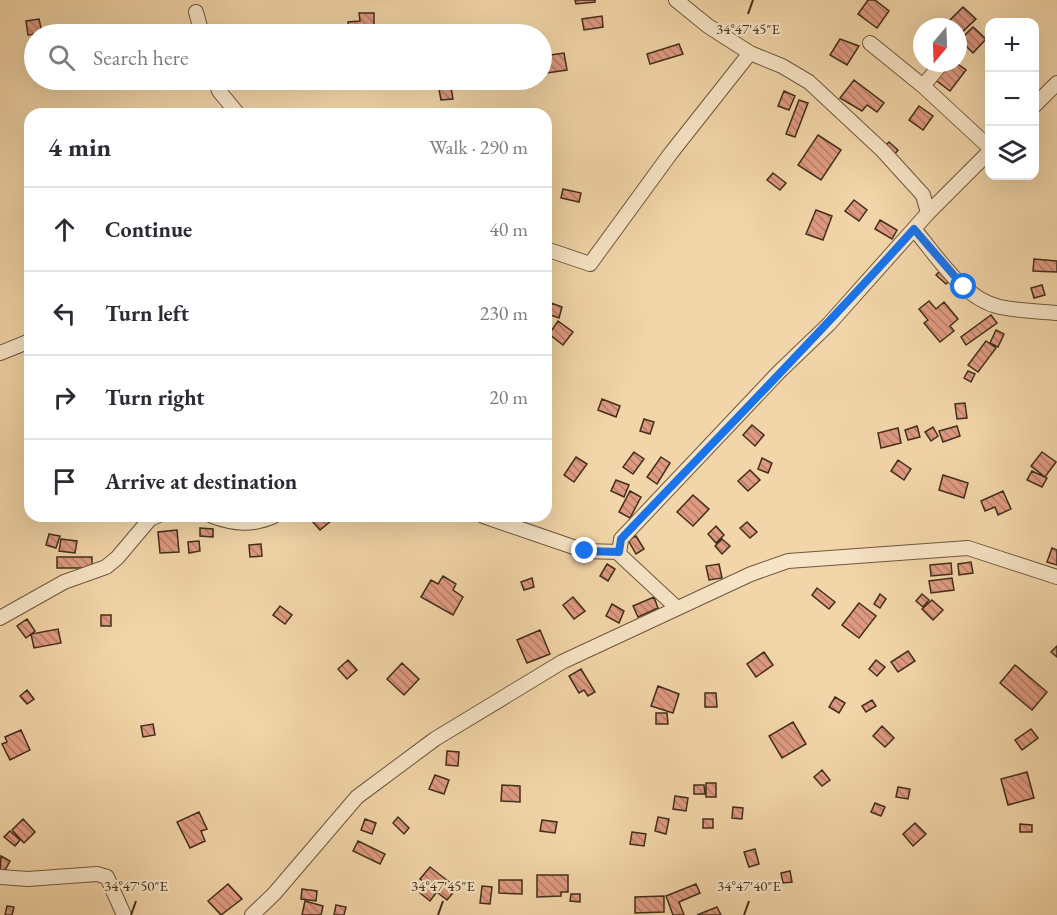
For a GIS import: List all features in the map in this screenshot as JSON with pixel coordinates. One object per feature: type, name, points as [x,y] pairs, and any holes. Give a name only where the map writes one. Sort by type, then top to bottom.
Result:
[{"type":"street","points":[[676,0],[708,26],[750,53],[782,66],[809,82],[883,151],[915,186],[923,195],[928,213]]},
{"type":"street","points":[[196,12],[199,24]]},
{"type":"street","points":[[870,43],[923,86],[985,145]]},
{"type":"street","points":[[552,251],[590,264],[671,153],[750,53]]},
{"type":"street","points":[[923,86],[935,72]]},
{"type":"street","points":[[1039,102],[1057,83]]},
{"type":"street","points":[[219,90],[233,108]]},
{"type":"street","points":[[619,552],[621,539],[779,372],[829,324],[928,213],[985,155]]},
{"type":"street","points":[[914,229],[964,287],[982,300],[999,307],[1057,313]]},
{"type":"street","points":[[0,353],[24,343]]},
{"type":"street","points":[[0,618],[64,582],[106,567],[117,558],[147,522]]},
{"type":"street","points":[[229,522],[235,524],[254,522]]},
{"type":"street","points":[[500,522],[585,551],[619,552],[677,608]]},
{"type":"street","points":[[252,915],[274,894],[357,797],[435,739],[562,662],[751,574],[788,561],[968,548],[1057,577]]},
{"type":"street","points":[[0,877],[28,879],[97,874],[107,877],[124,915]]},
{"type":"building","points":[[575,0],[595,0],[595,2],[576,4]]},
{"type":"building","points":[[868,0],[875,0],[889,11],[877,28],[858,14]]},
{"type":"building","points":[[963,7],[976,19],[967,27],[967,18],[952,18]]},
{"type":"building","points":[[359,13],[374,13],[374,24],[348,24],[348,22],[360,21]]},
{"type":"building","points":[[602,16],[603,27],[584,30],[582,19]]},
{"type":"building","points":[[39,19],[40,24],[26,24],[26,21]]},
{"type":"building","points":[[973,27],[985,38],[973,53],[967,47],[967,33]]},
{"type":"building","points":[[840,39],[859,46],[847,65],[830,55]]},
{"type":"building","points":[[679,44],[683,54],[650,64],[647,54]]},
{"type":"building","points":[[564,53],[567,70],[552,72],[552,55]]},
{"type":"building","points":[[937,72],[964,72],[950,91],[933,78]]},
{"type":"building","points":[[854,80],[884,103],[877,112],[867,105],[862,111],[840,98]]},
{"type":"building","points":[[439,90],[452,90],[453,99],[441,100]]},
{"type":"building","points":[[784,91],[795,96],[789,110],[778,106]]},
{"type":"building","points":[[799,100],[808,103],[795,137],[786,134]]},
{"type":"building","points":[[919,106],[933,116],[923,130],[909,120]]},
{"type":"building","points":[[818,135],[841,150],[821,180],[798,165]]},
{"type":"building","points":[[889,142],[898,150],[894,155],[884,147]]},
{"type":"building","points":[[773,173],[786,183],[780,190],[767,180]]},
{"type":"building","points":[[563,189],[581,193],[579,202],[561,198]]},
{"type":"building","points":[[854,200],[867,210],[859,221],[845,211]]},
{"type":"building","points":[[816,210],[832,216],[823,240],[806,234]]},
{"type":"building","points":[[880,220],[897,230],[892,239],[875,229]]},
{"type":"building","points":[[1034,259],[1057,261],[1057,272],[1033,271]]},
{"type":"building","points":[[941,270],[951,279],[946,284],[936,275]]},
{"type":"building","points":[[1042,285],[1045,295],[1034,298],[1031,288]]},
{"type":"building","points":[[929,301],[936,309],[944,302],[958,319],[950,326],[954,331],[940,342],[924,323],[928,320],[919,309]]},
{"type":"building","points":[[552,303],[562,307],[559,318],[552,315]]},
{"type":"building","points":[[991,315],[997,323],[966,345],[961,337]]},
{"type":"building","points":[[558,321],[573,332],[563,345],[552,336],[552,330]]},
{"type":"building","points":[[996,330],[1004,334],[998,347],[990,343]]},
{"type":"building","points":[[986,341],[996,348],[978,372],[968,365]]},
{"type":"building","points":[[968,371],[975,374],[971,382],[964,378]]},
{"type":"building","points":[[602,399],[620,406],[616,417],[598,410]]},
{"type":"building","points":[[965,403],[967,418],[957,419],[955,404]]},
{"type":"building","points":[[644,419],[654,422],[650,434],[640,431]]},
{"type":"building","points":[[752,425],[764,435],[755,446],[743,435]]},
{"type":"building","points":[[917,426],[920,437],[908,440],[905,430]]},
{"type":"building","points":[[957,426],[960,436],[943,442],[939,431]]},
{"type":"building","points":[[933,427],[938,436],[931,441],[925,432]]},
{"type":"building","points":[[898,428],[901,443],[881,448],[878,433]]},
{"type":"building","points":[[634,452],[644,459],[633,474],[623,467]]},
{"type":"building","points":[[1042,452],[1056,462],[1045,477],[1031,466]]},
{"type":"building","points":[[576,457],[587,464],[574,482],[564,475]]},
{"type":"building","points":[[661,457],[670,463],[657,484],[647,477]]},
{"type":"building","points":[[762,458],[772,463],[768,473],[758,469]]},
{"type":"building","points":[[898,460],[911,469],[904,480],[891,471]]},
{"type":"building","points":[[750,470],[760,480],[748,491],[738,481]]},
{"type":"building","points":[[1032,471],[1047,478],[1042,487],[1027,480]]},
{"type":"building","points":[[943,475],[968,483],[964,498],[939,490]]},
{"type":"building","points":[[616,480],[629,485],[624,497],[611,491]]},
{"type":"building","points":[[630,491],[641,497],[630,518],[619,512]]},
{"type":"building","points":[[1003,491],[1011,509],[998,515],[995,507],[985,511],[981,501]]},
{"type":"building","points":[[693,495],[709,509],[693,526],[677,512]]},
{"type":"building","points":[[313,522],[330,522],[320,530]]},
{"type":"building","points":[[747,522],[757,532],[750,538],[740,528]]},
{"type":"building","points":[[716,526],[724,535],[716,543],[708,534]]},
{"type":"building","points":[[200,528],[213,529],[213,537],[200,536]]},
{"type":"building","points":[[177,530],[179,552],[160,553],[158,532]]},
{"type":"building","points":[[49,534],[60,536],[56,548],[46,545]]},
{"type":"building","points":[[636,536],[644,549],[636,554],[628,540]]},
{"type":"building","points":[[61,539],[77,541],[75,553],[59,551]]},
{"type":"building","points":[[722,539],[730,546],[722,554],[715,546]]},
{"type":"building","points":[[199,541],[200,551],[189,553],[188,542]]},
{"type":"building","points":[[261,544],[262,556],[250,557],[249,545]]},
{"type":"building","points":[[1052,548],[1057,550],[1057,565],[1047,562]]},
{"type":"building","points":[[57,557],[92,557],[92,568],[57,568]]},
{"type":"building","points":[[971,562],[973,573],[959,575],[958,564]]},
{"type":"building","points":[[951,563],[952,574],[931,576],[930,565]]},
{"type":"building","points":[[607,564],[615,569],[608,581],[600,576]]},
{"type":"building","points":[[719,564],[722,578],[709,580],[706,566]]},
{"type":"building","points":[[443,576],[456,584],[453,590],[463,597],[453,615],[421,597],[431,580],[438,584]]},
{"type":"building","points":[[532,578],[534,587],[524,590],[521,582]]},
{"type":"building","points":[[952,578],[954,590],[931,593],[929,581]]},
{"type":"building","points":[[817,588],[835,602],[829,609],[812,595]]},
{"type":"building","points":[[880,594],[886,599],[880,608],[874,604]]},
{"type":"building","points":[[922,594],[929,600],[923,607],[916,601]]},
{"type":"building","points":[[573,597],[585,611],[574,619],[563,605]]},
{"type":"building","points":[[654,597],[658,608],[638,617],[633,606]]},
{"type":"building","points":[[932,600],[943,610],[933,620],[922,609]]},
{"type":"building","points":[[859,603],[876,616],[859,638],[842,625]]},
{"type":"building","points":[[612,604],[624,611],[619,623],[606,616]]},
{"type":"building","points":[[280,606],[292,615],[285,624],[273,615]]},
{"type":"building","points":[[101,615],[111,615],[111,626],[101,626]]},
{"type":"building","points":[[27,619],[35,631],[26,638],[17,626]]},
{"type":"building","points":[[58,629],[61,643],[34,648],[31,634]]},
{"type":"building","points":[[540,630],[550,654],[527,663],[517,640]]},
{"type":"building","points":[[1057,646],[1057,657],[1051,652]]},
{"type":"building","points":[[908,651],[915,661],[898,672],[891,662]]},
{"type":"building","points":[[764,652],[773,665],[756,677],[747,664]]},
{"type":"building","points":[[348,660],[357,670],[347,679],[338,669]]},
{"type":"building","points":[[876,660],[885,667],[877,676],[869,669]]},
{"type":"building","points":[[402,663],[419,679],[404,695],[387,679]]},
{"type":"building","points":[[1015,665],[1047,692],[1032,710],[1000,683]]},
{"type":"building","points":[[581,669],[595,692],[588,696],[584,690],[579,693],[569,676]]},
{"type":"building","points":[[658,686],[679,694],[673,713],[651,706]]},
{"type":"building","points":[[27,690],[34,699],[27,704],[20,696]]},
{"type":"building","points":[[705,693],[716,693],[717,707],[705,707]]},
{"type":"building","points":[[835,697],[845,703],[839,713],[829,707]]},
{"type":"building","points":[[872,700],[876,706],[866,712],[862,706]]},
{"type":"building","points":[[656,713],[667,713],[668,724],[656,724]]},
{"type":"building","points":[[793,722],[806,744],[782,758],[769,736]]},
{"type":"building","points":[[153,724],[155,735],[143,737],[141,726]]},
{"type":"building","points":[[882,726],[894,738],[885,747],[873,736]]},
{"type":"building","points":[[1031,729],[1038,738],[1022,750],[1015,740]]},
{"type":"building","points":[[21,730],[30,750],[10,760],[2,744],[7,742],[5,737]]},
{"type":"building","points":[[447,751],[459,752],[458,766],[446,765]]},
{"type":"building","points":[[822,770],[830,780],[822,786],[814,777]]},
{"type":"building","points":[[1027,772],[1034,798],[1008,805],[1001,779]]},
{"type":"building","points":[[435,775],[449,780],[444,794],[429,789]]},
{"type":"building","points":[[706,783],[716,783],[716,797],[706,797]]},
{"type":"building","points":[[502,785],[520,786],[520,802],[501,801]]},
{"type":"building","points":[[694,785],[704,785],[705,794],[694,794]]},
{"type":"building","points":[[898,787],[910,789],[908,799],[896,797]]},
{"type":"building","points":[[675,796],[688,798],[686,811],[673,809]]},
{"type":"building","points":[[875,803],[885,807],[881,816],[871,812]]},
{"type":"building","points":[[733,807],[743,808],[742,819],[732,818]]},
{"type":"building","points":[[199,812],[207,829],[201,831],[205,841],[190,848],[177,822]]},
{"type":"building","points":[[398,817],[409,828],[404,834],[393,823]]},
{"type":"building","points":[[658,817],[669,819],[666,834],[655,831]]},
{"type":"building","points":[[23,819],[35,832],[24,843],[12,830]]},
{"type":"building","points":[[365,819],[376,823],[372,834],[361,830]]},
{"type":"building","points":[[703,819],[713,819],[713,828],[703,828]]},
{"type":"building","points":[[542,820],[557,822],[555,833],[540,831]]},
{"type":"building","points":[[915,823],[926,834],[913,846],[903,834]]},
{"type":"building","points":[[1020,824],[1032,825],[1032,832],[1020,832]]},
{"type":"building","points":[[10,831],[20,840],[15,846],[4,837]]},
{"type":"building","points":[[632,832],[646,834],[644,846],[630,844]]},
{"type":"building","points":[[358,841],[385,854],[380,864],[353,851]]},
{"type":"building","points":[[755,849],[759,864],[749,867],[744,852]]},
{"type":"building","points":[[1,856],[10,861],[4,872],[0,870]]},
{"type":"building","points":[[430,867],[457,888],[447,900],[420,879]]},
{"type":"building","points":[[790,871],[792,882],[783,883],[781,873]]},
{"type":"building","points":[[537,875],[568,875],[568,892],[561,892],[561,896],[537,897]]},
{"type":"building","points":[[499,880],[522,880],[522,894],[499,893]]},
{"type":"building","points":[[228,884],[242,899],[221,915],[208,901]]},
{"type":"building","points":[[696,884],[700,893],[679,902],[684,915],[673,915],[666,896]]},
{"type":"building","points":[[427,885],[436,893],[430,901],[420,893]]},
{"type":"building","points":[[482,886],[492,887],[490,904],[480,903]]},
{"type":"building","points":[[302,889],[317,891],[316,901],[301,899]]},
{"type":"building","points":[[571,894],[580,894],[580,902],[570,901]]},
{"type":"building","points":[[664,896],[664,912],[635,913],[635,897]]},
{"type":"building","points":[[305,901],[323,906],[321,915],[302,915]]},
{"type":"building","points":[[336,905],[346,907],[344,915],[334,915]]},
{"type":"building","points":[[7,906],[14,907],[12,915],[5,915]]},
{"type":"building","points":[[717,907],[721,915],[697,915]]},
{"type":"route","points":[[585,551],[619,552],[621,539],[779,372],[829,324],[914,229],[964,287]]}]
